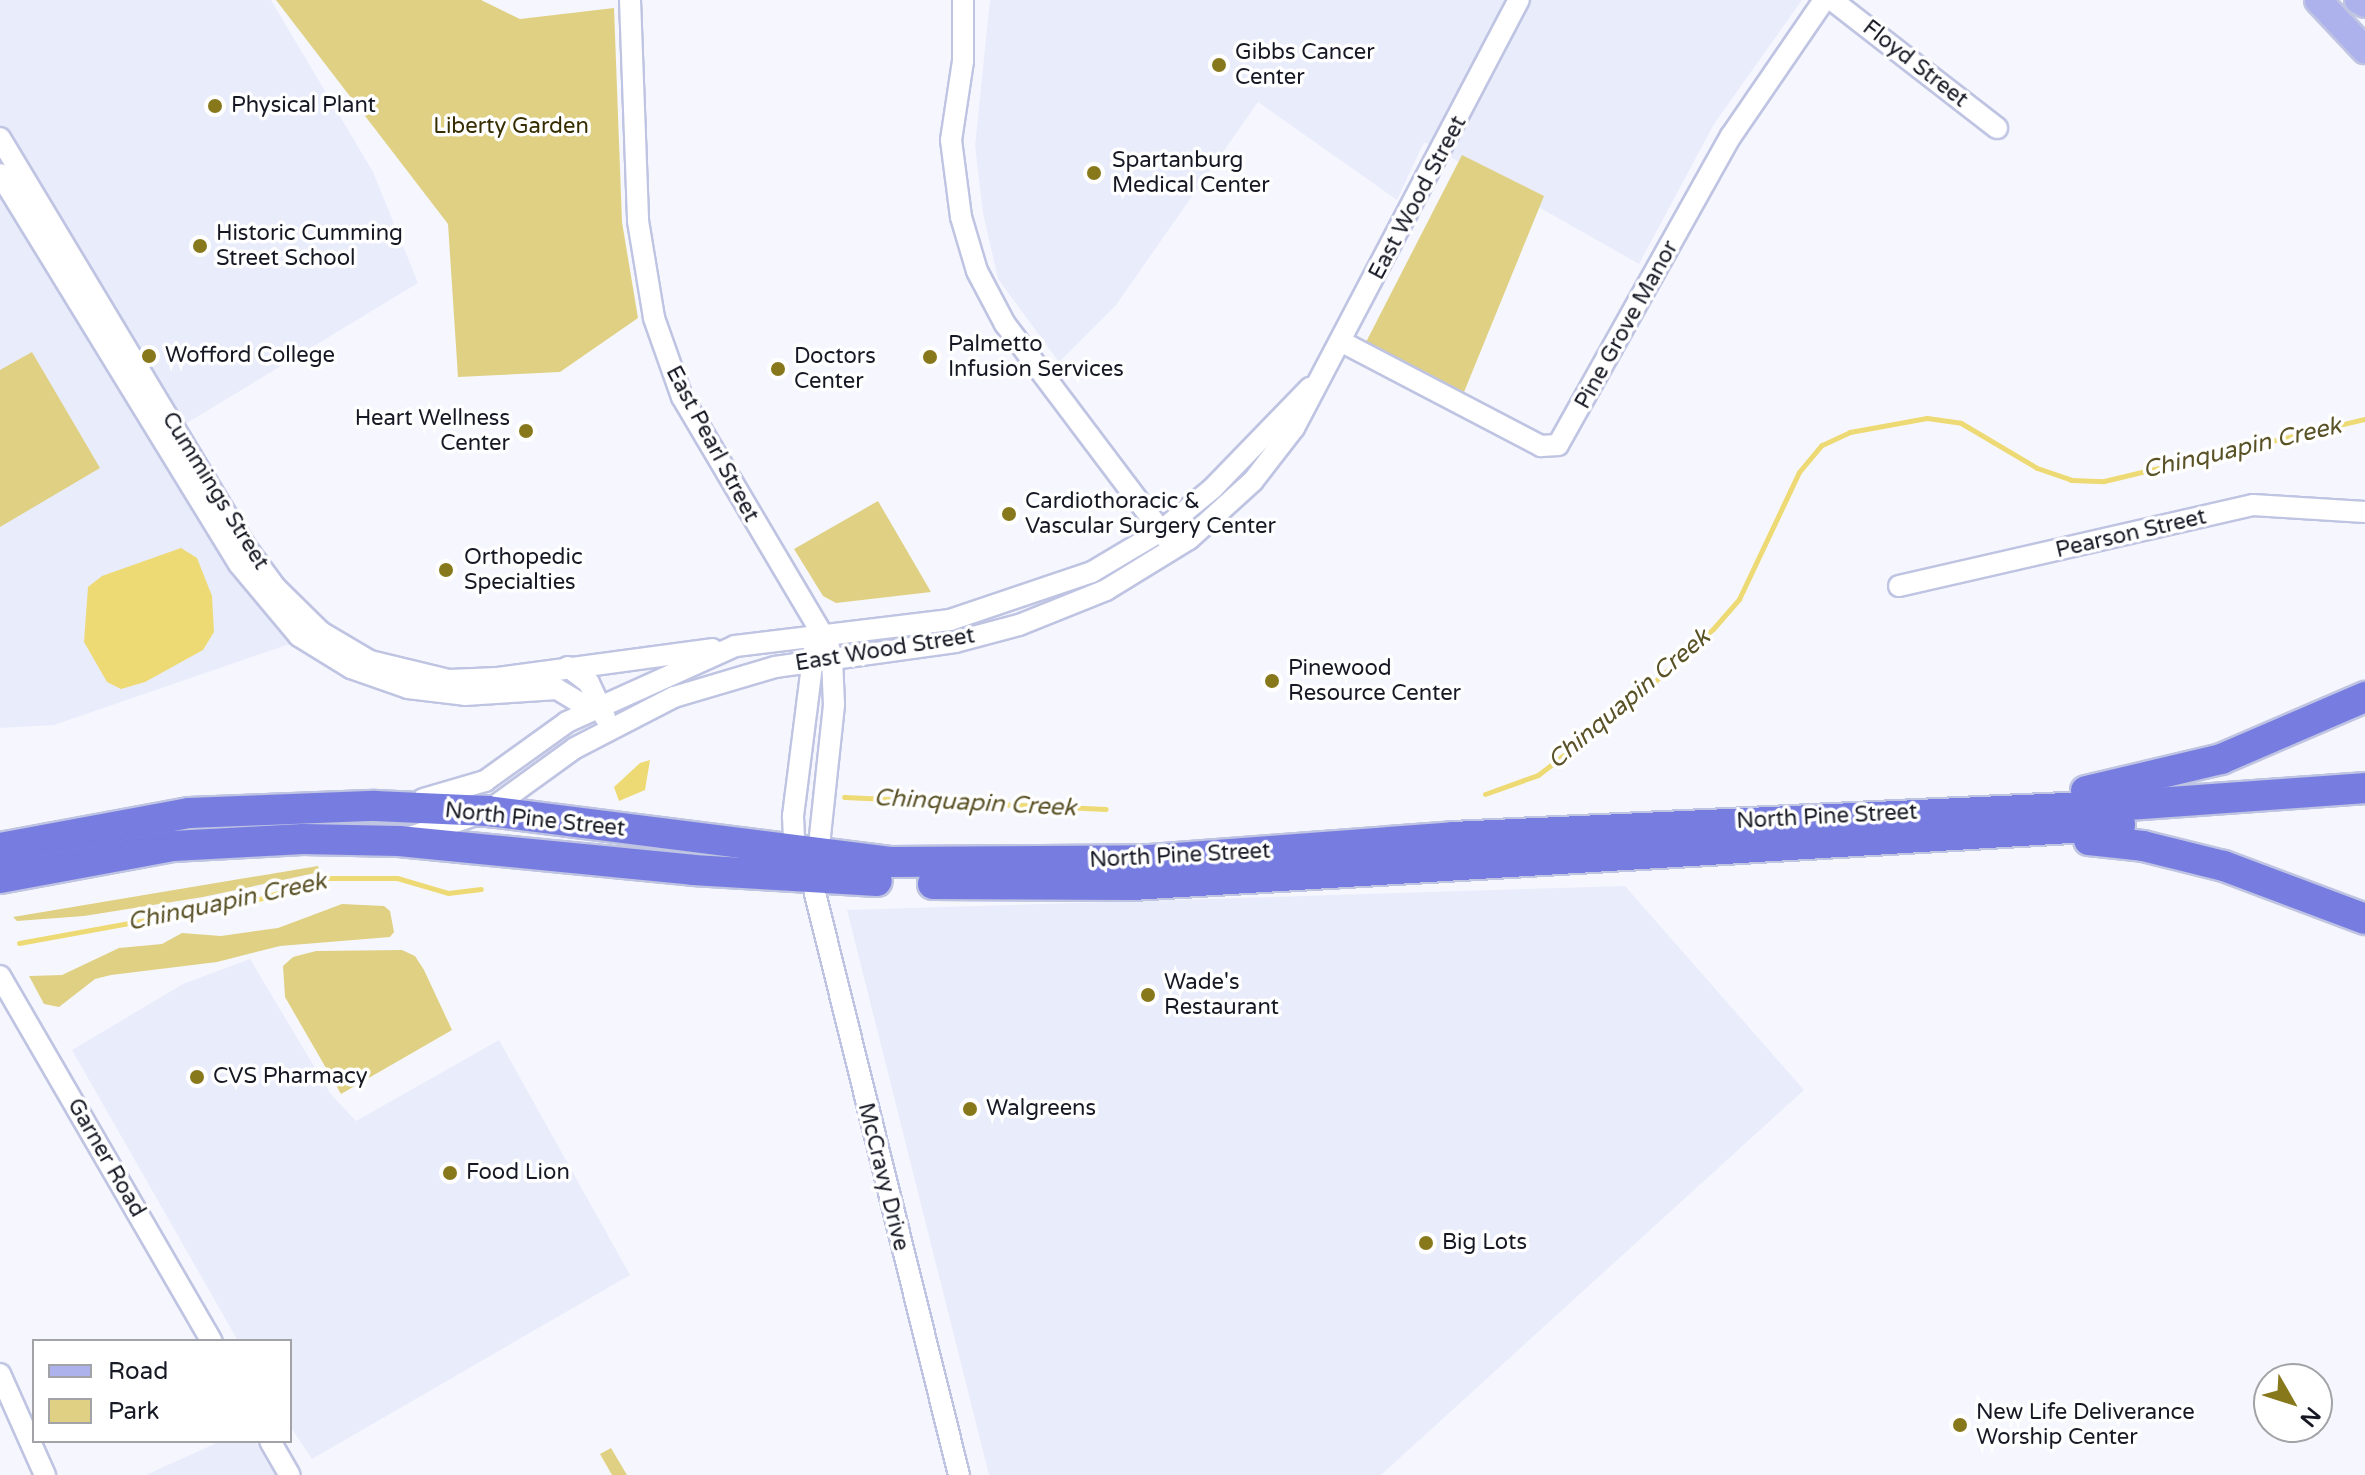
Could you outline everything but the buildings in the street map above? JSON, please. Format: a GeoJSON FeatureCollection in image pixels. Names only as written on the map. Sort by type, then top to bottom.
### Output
{"type":"FeatureCollection","features":[{"type":"Feature","properties":{"kind":"highway"},"geometry":{"type":"LineString","coordinates":[[1974,822],[2175,773],[2265,742],[2365,697]]}},
{"type":"Feature","properties":{"kind":"highway","name":"North Pine Street"},"geometry":{"type":"LineString","coordinates":[[0,878],[173,846],[266,840],[399,841],[808,862],[1132,885],[1974,822],[2129,805],[2365,788]]}},
{"type":"Feature","properties":{"kind":"highway","name":"North Pine Street"},"geometry":{"type":"LineString","coordinates":[[0,848],[189,813],[375,806],[488,811],[808,862]]}},
{"type":"Feature","properties":{"kind":"highway","name":"North Pine Street"},"geometry":{"type":"LineString","coordinates":[[1974,822],[2365,809]]}},
{"type":"Feature","properties":{"kind":"highway"},"geometry":{"type":"LineString","coordinates":[[1974,822],[2184,854],[2365,919]]}},
{"type":"Feature","properties":{"kind":"main road"},"geometry":{"type":"LineString","coordinates":[[2318,0],[2365,50]]}},
{"type":"Feature","properties":{"kind":"main road"},"geometry":{"type":"LineString","coordinates":[[2358,0],[2365,4]]}},
{"type":"Feature","properties":{"kind":"street","name":"East Pearl Street"},"geometry":{"type":"LineString","coordinates":[[630,0],[638,221],[654,318],[682,397],[832,658],[834,705],[808,862]]}},
{"type":"Feature","properties":{"kind":"street"},"geometry":{"type":"LineString","coordinates":[[963,0],[963,61],[951,140],[959,205],[977,271],[1005,324],[1174,548]]}},
{"type":"Feature","properties":{"kind":"street","name":"Pine Grove Manor"},"geometry":{"type":"LineString","coordinates":[[1342,342],[1541,446],[1558,445],[1731,136],[1824,0]]}},
{"type":"Feature","properties":{"kind":"street","name":"Floyd Street"},"geometry":{"type":"LineString","coordinates":[[1832,0],[1997,128]]}},
{"type":"Feature","properties":{"kind":"street","name":"East Wood Street"},"geometry":{"type":"LineString","coordinates":[[399,841],[488,811],[609,729],[707,685],[832,658],[955,642],[1019,625],[1106,590],[1174,548],[1226,507],[1277,455],[1313,386],[1342,342],[1519,2]]}},
{"type":"Feature","properties":{"kind":"street","name":"Cummings Street"},"geometry":{"type":"LineString","coordinates":[[0,138],[245,546],[312,625],[370,661],[421,676],[478,680],[735,646]]}},
{"type":"Feature","properties":{"kind":"street","name":"Cummings Street"},"geometry":{"type":"LineString","coordinates":[[0,174],[232,552],[283,621],[351,668],[408,688],[465,695],[543,689],[570,693],[596,708]]}},
{"type":"Feature","properties":{"kind":"street","name":"East Wood Street"},"geometry":{"type":"LineString","coordinates":[[375,806],[467,789],[503,770],[559,726],[735,646],[819,634],[889,631],[981,613],[1092,572],[1161,531],[1224,478],[1313,386]]}},
{"type":"Feature","properties":{"kind":"street","name":"Pearson Street"},"geometry":{"type":"LineString","coordinates":[[1899,586],[2253,505],[2365,512]]}},
{"type":"Feature","properties":{"kind":"street"},"geometry":{"type":"LineString","coordinates":[[808,862],[793,816],[810,662],[819,634]]}},
{"type":"Feature","properties":{"kind":"street"},"geometry":{"type":"LineString","coordinates":[[648,683],[660,655]]}},
{"type":"Feature","properties":{"kind":"street"},"geometry":{"type":"LineString","coordinates":[[568,667],[589,683],[596,708],[609,729]]}},
{"type":"Feature","properties":{"kind":"street"},"geometry":{"type":"LineString","coordinates":[[543,689],[556,706],[559,726]]}},
{"type":"Feature","properties":{"kind":"street","name":"McCravy Drive"},"geometry":{"type":"LineString","coordinates":[[808,862],[959,1475]]}},
{"type":"Feature","properties":{"kind":"street","name":"Garner Road"},"geometry":{"type":"LineString","coordinates":[[0,976],[211,1339]]}},
{"type":"Feature","properties":{"kind":"street"},"geometry":{"type":"LineString","coordinates":[[0,1374],[45,1475]]}},
{"type":"Feature","properties":{"kind":"street"},"geometry":{"type":"LineString","coordinates":[[271,1443],[290,1475]]}},
{"type":"Feature","properties":{"kind":"shaded area","name":"Wofford College"},"geometry":{"type":"Polygon","coordinates":[[[0,0],[271,0],[373,172],[418,283],[177,429],[304,639],[54,725],[0,728],[0,0]]]}},
{"type":"Feature","properties":{"kind":"shaded area","name":"Spartanburg Medical Center"},"geometry":{"type":"Polygon","coordinates":[[[990,0],[1802,0],[1714,124],[1639,264],[1424,142],[1397,200],[1258,102],[1116,305],[1059,362],[998,279],[983,213],[975,146],[990,0]]]}},
{"type":"Feature","properties":{"kind":"shaded area"},"geometry":{"type":"Polygon","coordinates":[[[181,548],[197,558],[212,596],[214,632],[203,650],[145,682],[121,689],[107,682],[84,642],[88,587],[102,576],[181,548]]]}},
{"type":"Feature","properties":{"kind":"shaded area"},"geometry":{"type":"Polygon","coordinates":[[[650,760],[645,790],[619,801],[614,787],[640,763],[650,760]]]}},
{"type":"Feature","properties":{"kind":"shaded area"},"geometry":{"type":"Polygon","coordinates":[[[1625,886],[1804,1090],[1381,1475],[989,1475],[847,910],[1625,886]]]}},
{"type":"Feature","properties":{"kind":"shaded area"},"geometry":{"type":"Polygon","coordinates":[[[250,959],[330,1093],[356,1121],[499,1040],[630,1275],[312,1459],[292,1429],[292,1339],[237,1339],[72,1050],[183,984],[250,959]]]}},
{"type":"Feature","properties":{"kind":"shaded area"},"geometry":{"type":"Polygon","coordinates":[[[217,1443],[256,1443],[275,1475],[146,1475],[217,1443]]]}},
{"type":"Feature","properties":{"kind":"green space","name":"Liberty Garden"},"geometry":{"type":"Polygon","coordinates":[[[276,0],[481,0],[520,19],[614,8],[622,222],[638,318],[560,372],[458,377],[448,224],[276,0]]]}},
{"type":"Feature","properties":{"kind":"green space"},"geometry":{"type":"Polygon","coordinates":[[[1462,155],[1544,196],[1462,397],[1365,344],[1462,155]]]}},
{"type":"Feature","properties":{"kind":"green space"},"geometry":{"type":"Polygon","coordinates":[[[32,352],[100,468],[0,527],[0,370],[32,352]]]}},
{"type":"Feature","properties":{"kind":"green space"},"geometry":{"type":"Polygon","coordinates":[[[878,501],[931,592],[836,603],[823,596],[794,549],[878,501]]]}},
{"type":"Feature","properties":{"kind":"green space"},"geometry":{"type":"Polygon","coordinates":[[[318,866],[320,872],[203,897],[84,916],[17,921],[13,917],[318,866]]]}},
{"type":"Feature","properties":{"kind":"green space"},"geometry":{"type":"Polygon","coordinates":[[[342,904],[384,906],[390,911],[394,932],[390,937],[280,946],[217,962],[111,975],[95,979],[59,1007],[44,1004],[29,976],[62,975],[119,948],[162,944],[182,933],[221,936],[278,928],[342,904]]]}},
{"type":"Feature","properties":{"kind":"green space"},"geometry":{"type":"Polygon","coordinates":[[[402,950],[415,956],[424,970],[452,1030],[341,1094],[285,997],[283,966],[293,957],[316,951],[402,950]]]}},
{"type":"Feature","properties":{"kind":"green space"},"geometry":{"type":"Polygon","coordinates":[[[611,1448],[627,1475],[612,1475],[600,1454],[611,1448]]]}},
{"type":"Feature","properties":{"kind":"waterway","name":"Chinquapin Creek"},"geometry":{"type":"LineString","coordinates":[[1485,794],[1538,775],[1631,703],[1713,629],[1739,599],[1799,472],[1822,445],[1850,432],[1927,418],[1961,423],[2037,468],[2071,480],[2104,481],[2365,419]]}},
{"type":"Feature","properties":{"kind":"waterway","name":"Chinquapin Creek"},"geometry":{"type":"LineString","coordinates":[[844,797],[1106,809]]}},
{"type":"Feature","properties":{"kind":"waterway","name":"Chinquapin Creek"},"geometry":{"type":"LineString","coordinates":[[19,943],[256,900],[323,878],[397,878],[448,893],[481,889]]}},
{"type":"Feature","properties":{"kind":"place","name":"Gibbs Cancer Center"},"geometry":{"type":"Point","coordinates":[1219,65]}},
{"type":"Feature","properties":{"kind":"place","name":"Physical Plant"},"geometry":{"type":"Point","coordinates":[215,106]}},
{"type":"Feature","properties":{"kind":"place","name":"Spartanburg Medical Center"},"geometry":{"type":"Point","coordinates":[1094,173]}},
{"type":"Feature","properties":{"kind":"place","name":"Historic Cumming Street School"},"geometry":{"type":"Point","coordinates":[200,246]}},
{"type":"Feature","properties":{"kind":"place","name":"Wofford College"},"geometry":{"type":"Point","coordinates":[149,356]}},
{"type":"Feature","properties":{"kind":"place","name":"Palmetto Infusion Services"},"geometry":{"type":"Point","coordinates":[930,357]}},
{"type":"Feature","properties":{"kind":"place","name":"Doctors Center"},"geometry":{"type":"Point","coordinates":[778,369]}},
{"type":"Feature","properties":{"kind":"place","name":"Heart Wellness Center"},"geometry":{"type":"Point","coordinates":[526,431]}},
{"type":"Feature","properties":{"kind":"place","name":"Cardiothoracic & Vascular Surgery Center"},"geometry":{"type":"Point","coordinates":[1009,514]}},
{"type":"Feature","properties":{"kind":"place","name":"Orthopedic Specialties"},"geometry":{"type":"Point","coordinates":[446,570]}},
{"type":"Feature","properties":{"kind":"place","name":"Pinewood Resource Center"},"geometry":{"type":"Point","coordinates":[1272,681]}},
{"type":"Feature","properties":{"kind":"place","name":"Wade's Restaurant"},"geometry":{"type":"Point","coordinates":[1148,995]}},
{"type":"Feature","properties":{"kind":"place","name":"CVS Pharmacy"},"geometry":{"type":"Point","coordinates":[197,1077]}},
{"type":"Feature","properties":{"kind":"place","name":"Walgreens"},"geometry":{"type":"Point","coordinates":[970,1109]}},
{"type":"Feature","properties":{"kind":"place","name":"Food Lion"},"geometry":{"type":"Point","coordinates":[450,1173]}},
{"type":"Feature","properties":{"kind":"place","name":"Big Lots"},"geometry":{"type":"Point","coordinates":[1426,1243]}},
{"type":"Feature","properties":{"kind":"place","name":"New Life Deliverance Worship Center"},"geometry":{"type":"Point","coordinates":[1960,1425]}}]}
